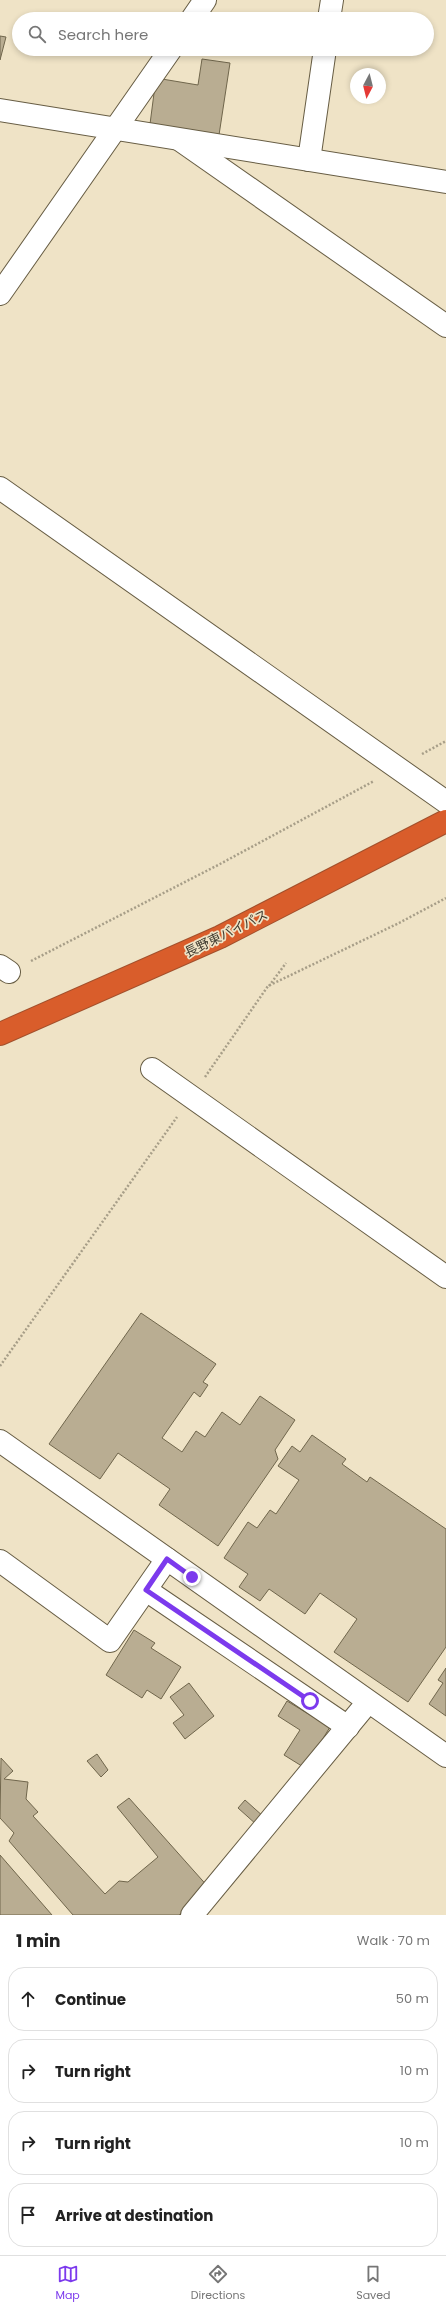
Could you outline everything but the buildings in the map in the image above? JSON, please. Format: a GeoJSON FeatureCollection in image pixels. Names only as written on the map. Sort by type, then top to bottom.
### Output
{"type":"FeatureCollection","features":[{"type":"Feature","properties":{"kind":"highway","name":"長野東バイパス"},"geometry":{"type":"LineString","coordinates":[[0,1034],[220,937],[446,821]]}},
{"type":"Feature","properties":{"kind":"street"},"geometry":{"type":"LineString","coordinates":[[197,12],[205,0]]}},
{"type":"Feature","properties":{"kind":"street"},"geometry":{"type":"LineString","coordinates":[[330,12],[332,0]]}},
{"type":"Feature","properties":{"kind":"street"},"geometry":{"type":"LineString","coordinates":[[0,294],[166,56]]}},
{"type":"Feature","properties":{"kind":"street"},"geometry":{"type":"LineString","coordinates":[[309,160],[324,56]]}},
{"type":"Feature","properties":{"kind":"street"},"geometry":{"type":"LineString","coordinates":[[0,110],[88,125],[116,127],[446,182]]}},
{"type":"Feature","properties":{"kind":"street"},"geometry":{"type":"LineString","coordinates":[[176,137],[446,326]]}},
{"type":"Feature","properties":{"kind":"street"},"geometry":{"type":"LineString","coordinates":[[0,488],[446,802]]}},
{"type":"Feature","properties":{"kind":"street"},"geometry":{"type":"LineString","coordinates":[[152,1069],[446,1277]]}},
{"type":"Feature","properties":{"kind":"street"},"geometry":{"type":"LineString","coordinates":[[0,1441],[446,1756]]}},
{"type":"Feature","properties":{"kind":"street"},"geometry":{"type":"LineString","coordinates":[[0,1561],[110,1641],[167,1559]]}},
{"type":"Feature","properties":{"kind":"street"},"geometry":{"type":"LineString","coordinates":[[146,1590],[348,1726]]}},
{"type":"Feature","properties":{"kind":"street"},"geometry":{"type":"LineString","coordinates":[[192,1915],[368,1702]]}},
{"type":"Feature","properties":{"kind":"path"},"geometry":{"type":"LineString","coordinates":[[4,969],[220,864],[446,741]]}},
{"type":"Feature","properties":{"kind":"path"},"geometry":{"type":"LineString","coordinates":[[268,986],[286,963]]}},
{"type":"Feature","properties":{"kind":"route"},"geometry":{"type":"LineString","coordinates":[[192,1577],[167,1559],[146,1590],[310,1701]]}}]}
